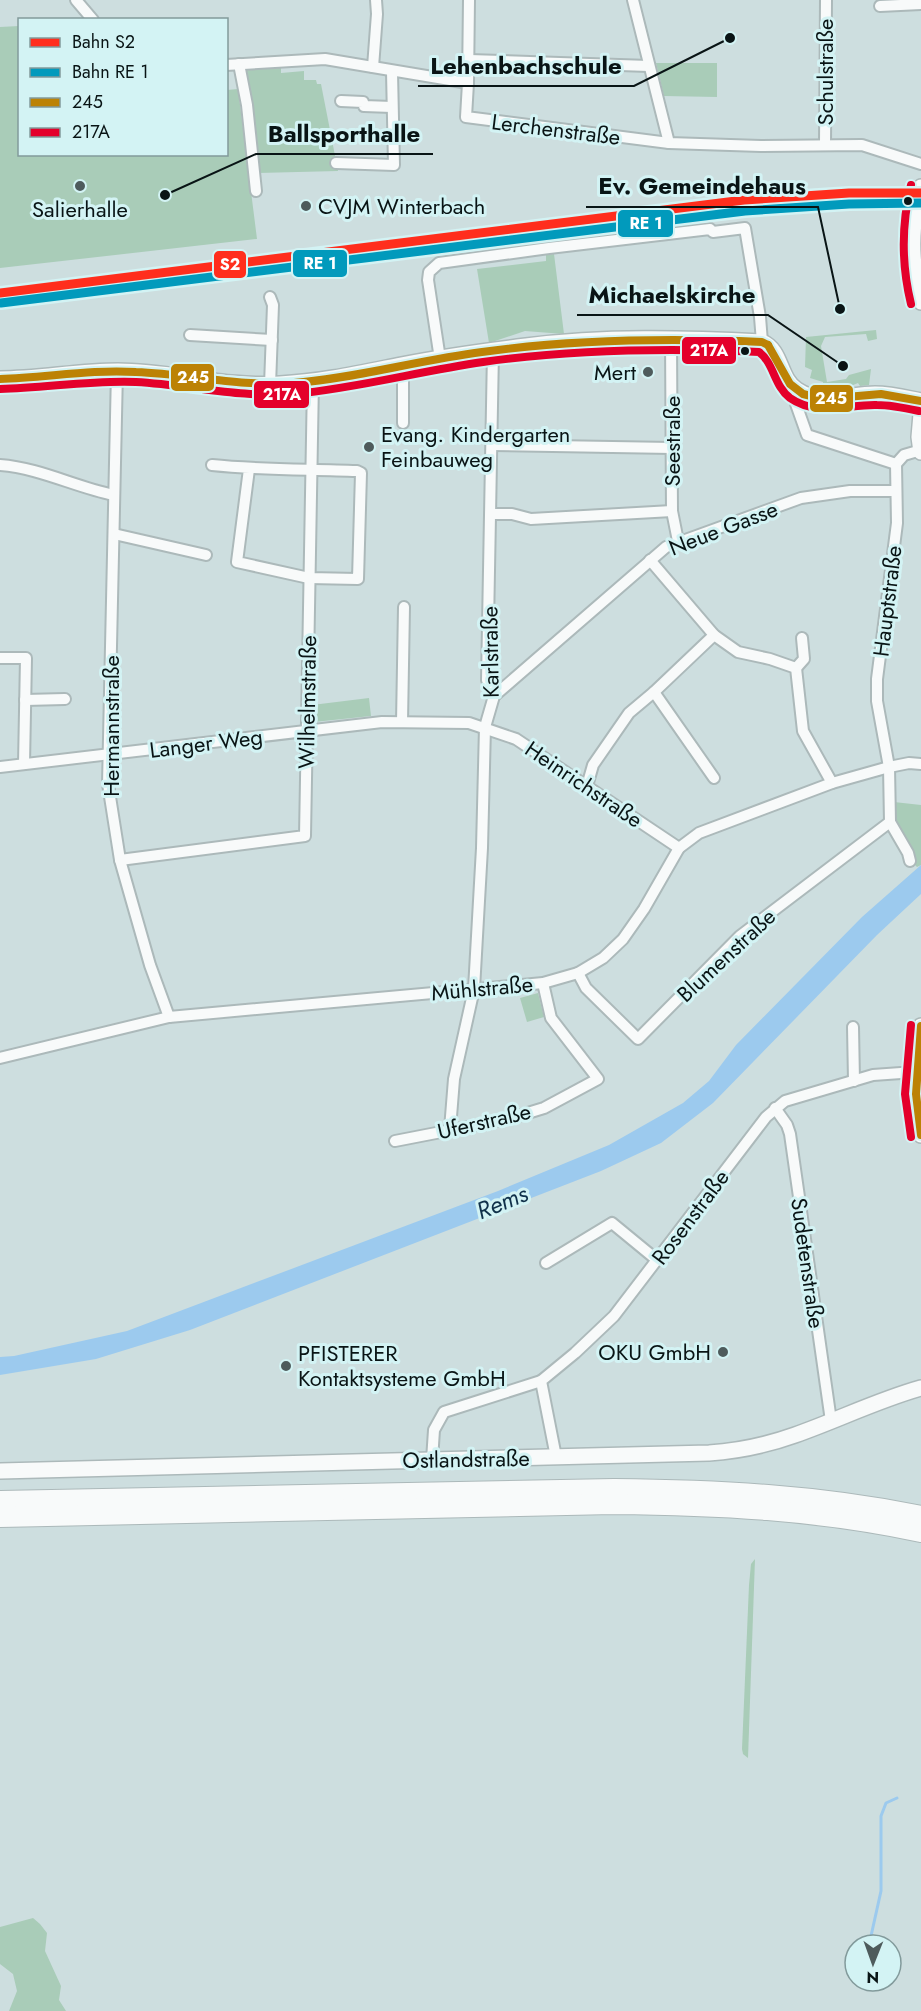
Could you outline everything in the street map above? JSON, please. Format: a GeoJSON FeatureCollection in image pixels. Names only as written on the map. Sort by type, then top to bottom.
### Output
{"type":"FeatureCollection","features":[{"type":"Feature","properties":{"kind":"highway"},"geometry":{"type":"LineString","coordinates":[[0,1501],[524,1490],[689,1490],[806,1498],[921,1516]]}},
{"type":"Feature","properties":{"kind":"highway"},"geometry":{"type":"LineString","coordinates":[[0,1517],[690,1505],[805,1513],[921,1532]]}},
{"type":"Feature","properties":{"kind":"street"},"geometry":{"type":"LineString","coordinates":[[76,0],[91,18]]}},
{"type":"Feature","properties":{"kind":"street"},"geometry":{"type":"LineString","coordinates":[[373,67],[378,14],[376,0]]}},
{"type":"Feature","properties":{"kind":"street"},"geometry":{"type":"LineString","coordinates":[[228,65],[325,59],[468,83],[469,0]]}},
{"type":"Feature","properties":{"kind":"street"},"geometry":{"type":"LineString","coordinates":[[633,0],[669,143]]}},
{"type":"Feature","properties":{"kind":"street","name":"Schulstraße"},"geometry":{"type":"LineString","coordinates":[[825,144],[826,0]]}},
{"type":"Feature","properties":{"kind":"street"},"geometry":{"type":"LineString","coordinates":[[880,6],[921,4]]}},
{"type":"Feature","properties":{"kind":"street"},"geometry":{"type":"LineString","coordinates":[[469,60],[649,66]]}},
{"type":"Feature","properties":{"kind":"street"},"geometry":{"type":"LineString","coordinates":[[239,64],[247,105],[256,191]]}},
{"type":"Feature","properties":{"kind":"street"},"geometry":{"type":"LineString","coordinates":[[336,163],[394,165],[392,72]]}},
{"type":"Feature","properties":{"kind":"street","name":"Lerchenstraße"},"geometry":{"type":"LineString","coordinates":[[468,83],[466,117],[669,143],[761,146],[862,145],[921,164]]}},
{"type":"Feature","properties":{"kind":"street"},"geometry":{"type":"LineString","coordinates":[[341,101],[363,102],[364,106],[392,107]]}},
{"type":"Feature","properties":{"kind":"street"},"geometry":{"type":"LineString","coordinates":[[921,187],[911,242],[914,272],[921,302]]}},
{"type":"Feature","properties":{"kind":"street"},"geometry":{"type":"LineString","coordinates":[[440,359],[428,280],[429,272],[439,263],[605,241],[710,229],[713,232],[745,228],[765,343],[777,357],[786,379],[799,392],[830,399],[873,394],[921,401]]}},
{"type":"Feature","properties":{"kind":"street"},"geometry":{"type":"LineString","coordinates":[[270,297],[273,305],[270,385]]}},
{"type":"Feature","properties":{"kind":"street"},"geometry":{"type":"LineString","coordinates":[[189,335],[272,340]]}},
{"type":"Feature","properties":{"kind":"street"},"geometry":{"type":"LineString","coordinates":[[0,379],[117,371],[270,385],[342,378],[440,359],[559,343],[671,339],[765,343]]}},
{"type":"Feature","properties":{"kind":"street","name":"Seestraße"},"geometry":{"type":"LineString","coordinates":[[671,339],[672,511],[678,542]]}},
{"type":"Feature","properties":{"kind":"street","name":"Karlstraße"},"geometry":{"type":"LineString","coordinates":[[450,1130],[454,1079],[474,989],[482,848],[485,727],[494,696],[487,680],[493,351]]}},
{"type":"Feature","properties":{"kind":"street"},"geometry":{"type":"LineString","coordinates":[[403,365],[403,423]]}},
{"type":"Feature","properties":{"kind":"street","name":"Hermannstraße"},"geometry":{"type":"LineString","coordinates":[[117,371],[108,784],[120,860],[150,965],[170,1017]]}},
{"type":"Feature","properties":{"kind":"street","name":"Wilhelmstraße"},"geometry":{"type":"LineString","coordinates":[[120,860],[305,836],[313,381]]}},
{"type":"Feature","properties":{"kind":"street"},"geometry":{"type":"LineString","coordinates":[[799,392],[796,404],[807,435],[897,464],[904,455],[921,450],[919,437],[921,414]]}},
{"type":"Feature","properties":{"kind":"street"},"geometry":{"type":"LineString","coordinates":[[492,445],[672,448]]}},
{"type":"Feature","properties":{"kind":"street","name":"Hauptstraße"},"geometry":{"type":"LineString","coordinates":[[890,822],[889,767],[877,701],[877,679],[897,523],[895,491],[897,464]]}},
{"type":"Feature","properties":{"kind":"street"},"geometry":{"type":"LineString","coordinates":[[0,465],[27,468],[89,490],[114,495]]}},
{"type":"Feature","properties":{"kind":"street"},"geometry":{"type":"LineString","coordinates":[[212,465],[249,469],[312,469],[361,473],[358,579],[309,578],[237,562],[249,469]]}},
{"type":"Feature","properties":{"kind":"street","name":"Neue Gasse"},"geometry":{"type":"LineString","coordinates":[[494,696],[666,547],[801,498],[850,491],[895,491]]}},
{"type":"Feature","properties":{"kind":"street"},"geometry":{"type":"LineString","coordinates":[[491,514],[512,514],[531,519],[672,511]]}},
{"type":"Feature","properties":{"kind":"street"},"geometry":{"type":"LineString","coordinates":[[114,534],[206,555]]}},
{"type":"Feature","properties":{"kind":"street"},"geometry":{"type":"LineString","coordinates":[[650,560],[714,635],[738,652],[796,668]]}},
{"type":"Feature","properties":{"kind":"street"},"geometry":{"type":"LineString","coordinates":[[402,722],[404,607]]}},
{"type":"Feature","properties":{"kind":"street"},"geometry":{"type":"LineString","coordinates":[[586,786],[593,765],[628,713],[654,692],[714,635]]}},
{"type":"Feature","properties":{"kind":"street"},"geometry":{"type":"LineString","coordinates":[[802,638],[804,659],[796,668],[803,731],[832,783]]}},
{"type":"Feature","properties":{"kind":"street"},"geometry":{"type":"LineString","coordinates":[[0,658],[26,658],[24,764]]}},
{"type":"Feature","properties":{"kind":"street"},"geometry":{"type":"LineString","coordinates":[[654,692],[714,778]]}},
{"type":"Feature","properties":{"kind":"street"},"geometry":{"type":"LineString","coordinates":[[26,700],[65,699]]}},
{"type":"Feature","properties":{"kind":"street","name":"Langer Weg"},"geometry":{"type":"LineString","coordinates":[[0,767],[382,722],[442,721],[470,723],[485,727]]}},
{"type":"Feature","properties":{"kind":"street","name":"Heinrichstraße"},"geometry":{"type":"LineString","coordinates":[[485,727],[516,739],[679,848]]}},
{"type":"Feature","properties":{"kind":"street","name":"Mühlstraße"},"geometry":{"type":"LineString","coordinates":[[0,1058],[170,1017],[543,983],[578,973],[603,958],[623,939],[644,909],[679,848],[699,833],[832,783],[889,767],[909,763],[921,764]]}},
{"type":"Feature","properties":{"kind":"street"},"geometry":{"type":"LineString","coordinates":[[890,822],[910,861]]}},
{"type":"Feature","properties":{"kind":"street","name":"Blumenstraße"},"geometry":{"type":"LineString","coordinates":[[578,973],[586,988],[638,1039],[740,936],[890,822]]}},
{"type":"Feature","properties":{"kind":"street","name":"Uferstraße"},"geometry":{"type":"LineString","coordinates":[[395,1141],[508,1119],[544,1108],[598,1079],[551,1018],[543,983]]}},
{"type":"Feature","properties":{"kind":"street"},"geometry":{"type":"LineString","coordinates":[[920,1131],[915,1072],[921,1026]]}},
{"type":"Feature","properties":{"kind":"street"},"geometry":{"type":"LineString","coordinates":[[854,1027],[854,1081]]}},
{"type":"Feature","properties":{"kind":"street","name":"Rosenstraße"},"geometry":{"type":"LineString","coordinates":[[432,1460],[434,1430],[444,1412],[541,1381],[614,1317],[775,1108],[785,1101],[873,1075],[915,1072]]}},
{"type":"Feature","properties":{"kind":"street","name":"Sudetenstraße"},"geometry":{"type":"LineString","coordinates":[[775,1108],[787,1125],[790,1134],[831,1421]]}},
{"type":"Feature","properties":{"kind":"street"},"geometry":{"type":"LineString","coordinates":[[546,1263],[612,1223],[657,1260]]}},
{"type":"Feature","properties":{"kind":"street"},"geometry":{"type":"LineString","coordinates":[[541,1381],[556,1457]]}},
{"type":"Feature","properties":{"kind":"street","name":"Ostlandstraße"},"geometry":{"type":"LineString","coordinates":[[0,1471],[300,1465],[727,1452],[783,1439],[895,1395],[921,1388]]}},
{"type":"Feature","properties":{"kind":"green space"},"geometry":{"type":"Polygon","coordinates":[[[18,26],[18,156],[228,156],[228,90],[238,89],[257,239],[0,268],[0,27],[18,26]]]}},
{"type":"Feature","properties":{"kind":"green space"},"geometry":{"type":"Polygon","coordinates":[[[656,63],[717,63],[717,97],[664,96],[656,63]]]}},
{"type":"Feature","properties":{"kind":"green space"},"geometry":{"type":"Polygon","coordinates":[[[281,67],[281,73],[304,71],[304,80],[316,80],[317,84],[321,84],[338,171],[258,173],[254,121],[244,70],[281,67]]]}},
{"type":"Feature","properties":{"kind":"green space"},"geometry":{"type":"Polygon","coordinates":[[[554,254],[564,334],[525,331],[489,343],[477,269],[546,261],[546,255],[554,254]]]}},
{"type":"Feature","properties":{"kind":"green space"},"geometry":{"type":"Polygon","coordinates":[[[876,330],[877,339],[868,341],[866,334],[825,337],[821,346],[827,382],[846,379],[849,375],[871,369],[869,385],[860,386],[858,383],[841,390],[823,386],[823,382],[810,378],[812,370],[805,367],[806,337],[876,330]]]}},
{"type":"Feature","properties":{"kind":"green space"},"geometry":{"type":"Polygon","coordinates":[[[369,698],[371,716],[314,722],[312,705],[369,698]]]}},
{"type":"Feature","properties":{"kind":"green space"},"geometry":{"type":"Polygon","coordinates":[[[894,802],[921,805],[921,865],[917,867],[912,849],[893,818],[894,802]]]}},
{"type":"Feature","properties":{"kind":"green space"},"geometry":{"type":"Polygon","coordinates":[[[538,993],[544,1017],[527,1022],[520,998],[538,993]]]}},
{"type":"Feature","properties":{"kind":"green space"},"geometry":{"type":"Polygon","coordinates":[[[755,1559],[748,1758],[743,1754],[742,1749],[749,1585],[751,1564],[755,1559]]]}},
{"type":"Feature","properties":{"kind":"green space"},"geometry":{"type":"Polygon","coordinates":[[[33,1918],[47,1933],[45,1951],[61,1986],[59,2000],[66,2011],[9,2011],[17,1991],[13,1974],[0,1964],[0,1927],[33,1918]]]}},
{"type":"Feature","properties":{"kind":"water","name":"Rems"},"geometry":{"type":"Polygon","coordinates":[[[921,865],[921,894],[877,935],[713,1103],[661,1143],[601,1171],[190,1330],[96,1359],[0,1375],[0,1357],[14,1356],[127,1331],[498,1191],[609,1145],[683,1103],[709,1081],[736,1045],[862,917],[921,865]]]}},
{"type":"Feature","properties":{"kind":"waterway"},"geometry":{"type":"LineString","coordinates":[[872,1933],[881,1891],[881,1816],[886,1803],[897,1798]]}},
{"type":"Feature","properties":{"kind":"rail line","name":"S2"},"geometry":{"type":"LineString","coordinates":[[0,293],[744,200],[849,193],[921,193]]}},
{"type":"Feature","properties":{"kind":"transit line","name":"217A"},"geometry":{"type":"LineString","coordinates":[[911,185],[905,215],[904,259],[911,304]]}},
{"type":"Feature","properties":{"kind":"transit line"},"geometry":{"type":"LineString","coordinates":[[1,303],[745,211],[849,204],[921,203]]}},
{"type":"Feature","properties":{"kind":"transit line","name":"245"},"geometry":{"type":"LineString","coordinates":[[0,379],[119,371],[274,384],[318,381],[458,355],[552,344],[692,340],[762,342],[768,345]]}},
{"type":"Feature","properties":{"kind":"transit line","name":"245"},"geometry":{"type":"LineString","coordinates":[[768,345],[790,384],[803,394],[823,399],[881,394],[921,401]]}},
{"type":"Feature","properties":{"kind":"transit line","name":"217A"},"geometry":{"type":"LineString","coordinates":[[0,389],[136,382],[215,391],[294,394],[342,388],[459,366],[552,354],[655,350],[724,351],[759,352],[768,362],[785,393],[800,404],[822,408],[882,405],[919,411]]}},
{"type":"Feature","properties":{"kind":"transit line","name":"217A"},"geometry":{"type":"LineString","coordinates":[[911,1025],[905,1094],[911,1137]]}},
{"type":"Feature","properties":{"kind":"transit line","name":"245"},"geometry":{"type":"LineString","coordinates":[[921,1026],[916,1094],[921,1135]]}},
{"type":"Feature","properties":{"kind":"place","name":"Lehenbachschule"},"geometry":{"type":"Point","coordinates":[730,38]}},
{"type":"Feature","properties":{"kind":"place","name":"Salierhalle"},"geometry":{"type":"Point","coordinates":[80,186]}},
{"type":"Feature","properties":{"kind":"place","name":"Ballsporthalle"},"geometry":{"type":"Point","coordinates":[165,195]}},
{"type":"Feature","properties":{"kind":"place","name":"CVJM Winterbach"},"geometry":{"type":"Point","coordinates":[306,206]}},
{"type":"Feature","properties":{"kind":"place","name":"Ev. Gemeindehaus"},"geometry":{"type":"Point","coordinates":[840,309]}},
{"type":"Feature","properties":{"kind":"place","name":"Michaelskirche"},"geometry":{"type":"Point","coordinates":[843,366]}},
{"type":"Feature","properties":{"kind":"place","name":"Mert"},"geometry":{"type":"Point","coordinates":[648,372]}},
{"type":"Feature","properties":{"kind":"place","name":"Evang. Kindergarten Feinbauweg"},"geometry":{"type":"Point","coordinates":[369,447]}},
{"type":"Feature","properties":{"kind":"place","name":"OKU GmbH"},"geometry":{"type":"Point","coordinates":[723,1352]}},
{"type":"Feature","properties":{"kind":"place","name":"PFISTERER Kontaktsysteme GmbH"},"geometry":{"type":"Point","coordinates":[286,1366]}}]}
